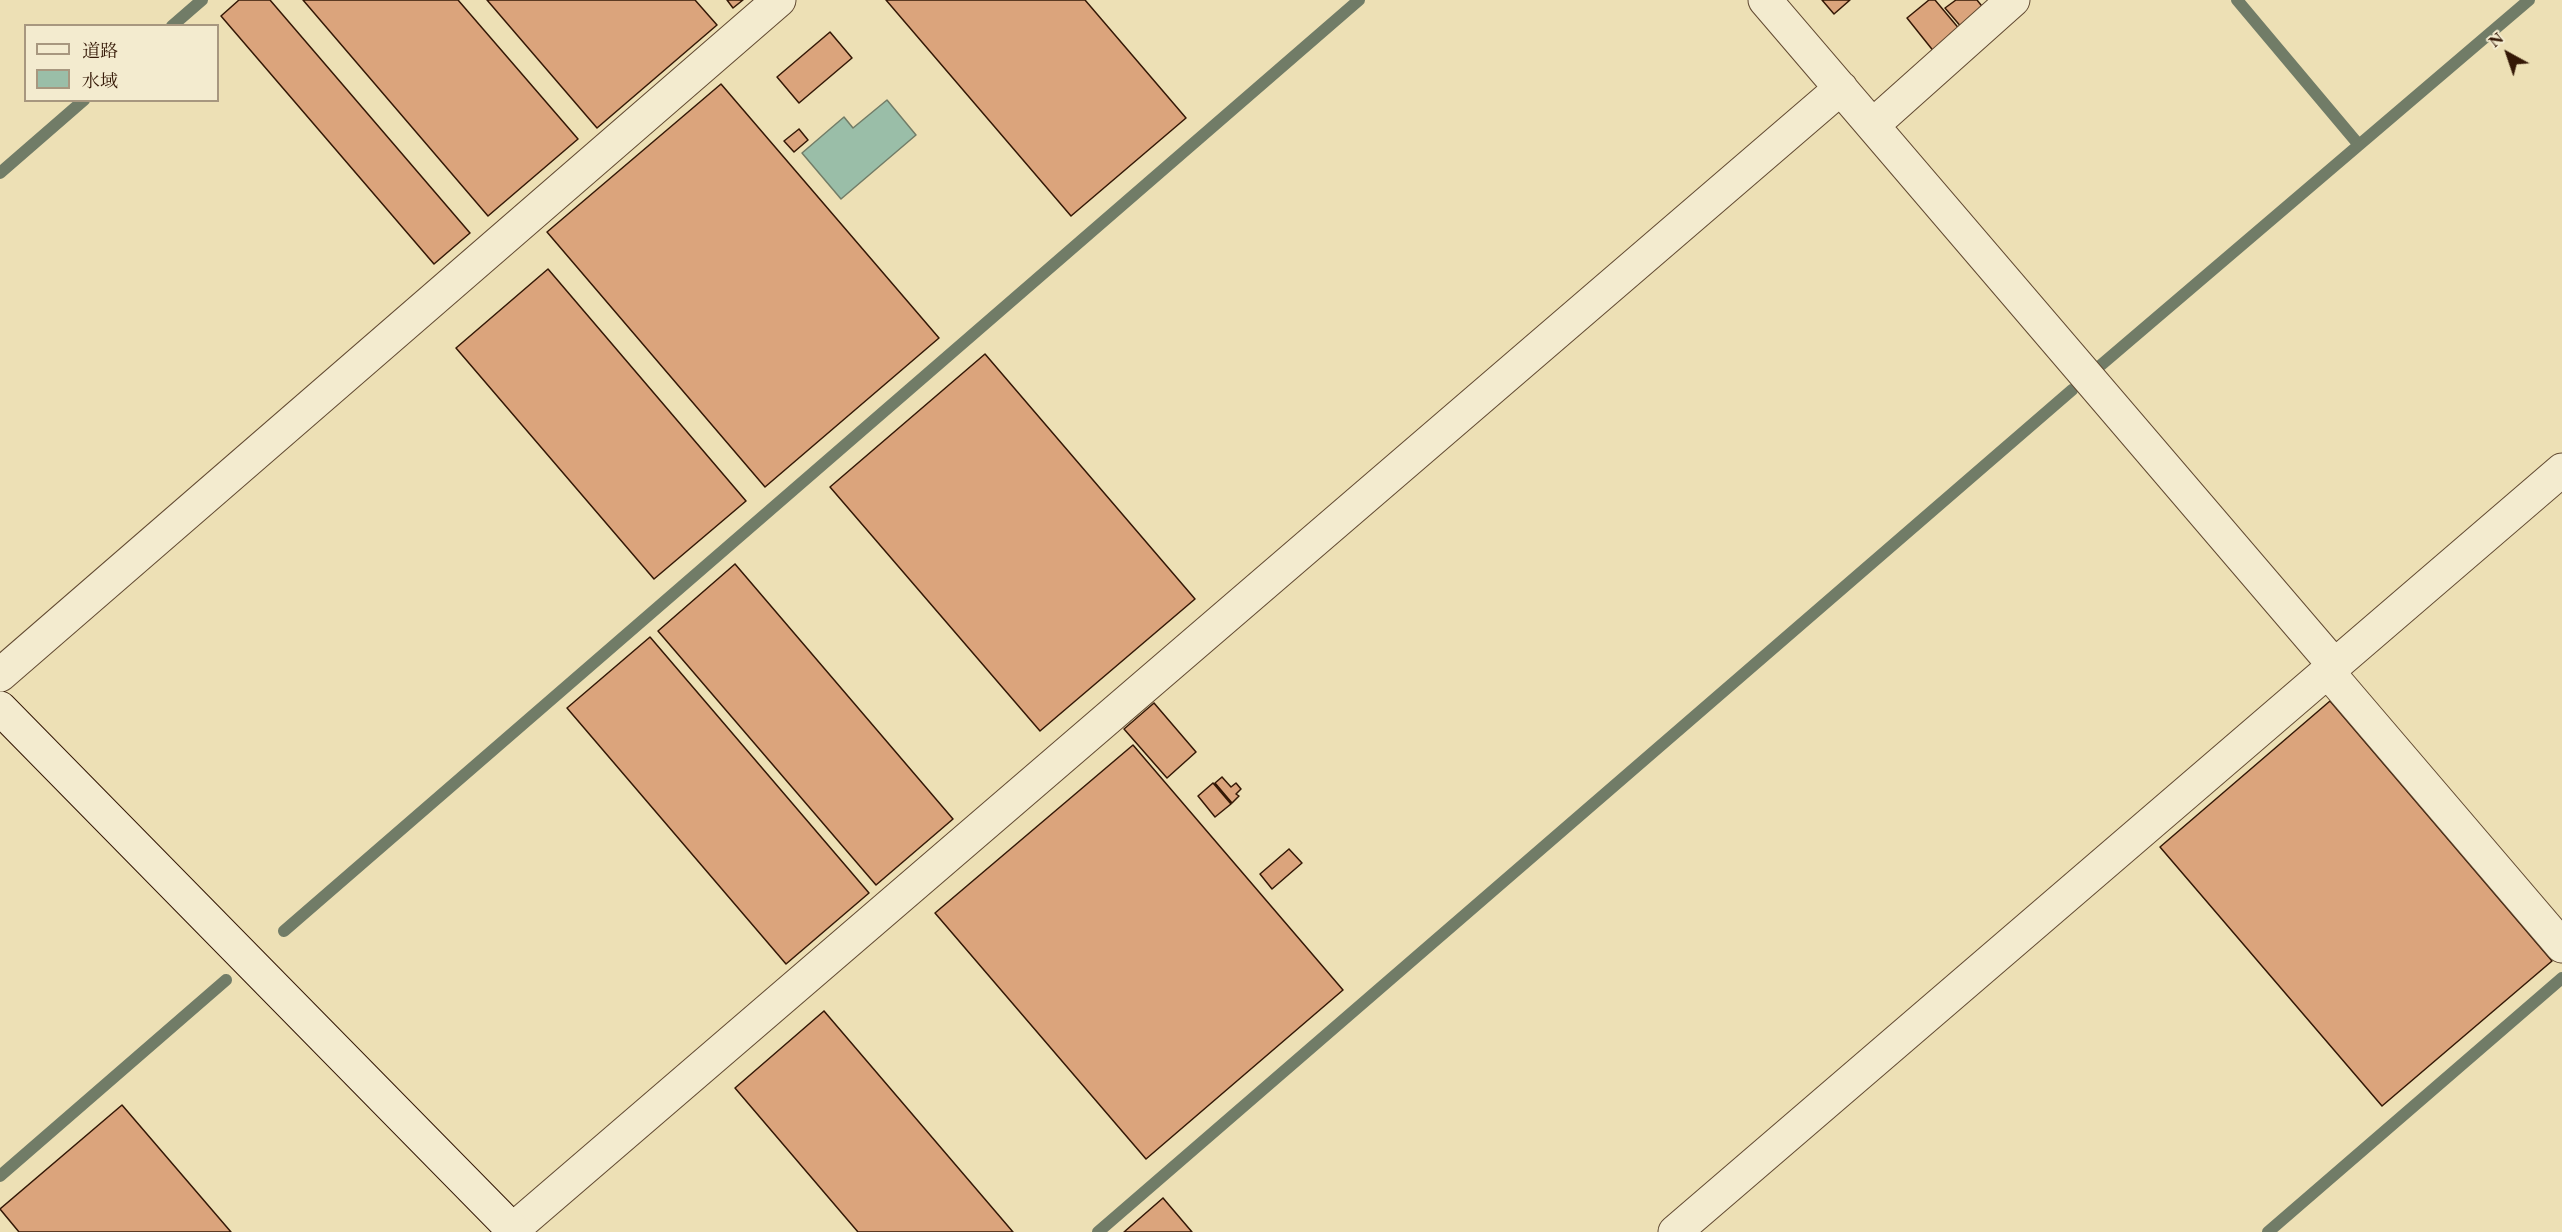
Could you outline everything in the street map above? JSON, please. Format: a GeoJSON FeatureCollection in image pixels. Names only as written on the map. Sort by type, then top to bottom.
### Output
{"type":"FeatureCollection","features":[{"type":"Feature","properties":{"kind":"street"},"geometry":{"type":"LineString","coordinates":[[0,675],[779,0]]}},
{"type":"Feature","properties":{"kind":"street"},"geometry":{"type":"LineString","coordinates":[[1765,0],[2332,669],[2562,946]]}},
{"type":"Feature","properties":{"kind":"street"},"geometry":{"type":"LineString","coordinates":[[1873,125],[2013,0]]}},
{"type":"Feature","properties":{"kind":"street"},"geometry":{"type":"LineString","coordinates":[[0,708],[512,1231],[1841,88]]}},
{"type":"Feature","properties":{"kind":"street"},"geometry":{"type":"LineString","coordinates":[[1675,1232],[2562,470]]}},
{"type":"Feature","properties":{"kind":"water"},"geometry":{"type":"Polygon","coordinates":[[[887,100],[916,135],[841,199],[802,153],[844,117],[853,128],[887,100]]]}},
{"type":"Feature","properties":{"kind":"building"},"geometry":{"type":"Polygon","coordinates":[[[239,0],[270,0],[470,233],[434,264],[221,16],[239,0]]]}},
{"type":"Feature","properties":{"kind":"building"},"geometry":{"type":"Polygon","coordinates":[[[303,0],[458,0],[578,139],[488,216],[303,0]]]}},
{"type":"Feature","properties":{"kind":"building"},"geometry":{"type":"Polygon","coordinates":[[[487,0],[695,0],[717,25],[597,128],[487,0]]]}},
{"type":"Feature","properties":{"kind":"building"},"geometry":{"type":"Polygon","coordinates":[[[727,0],[743,0],[733,8],[727,0]]]}},
{"type":"Feature","properties":{"kind":"building"},"geometry":{"type":"Polygon","coordinates":[[[886,0],[1085,0],[1186,118],[1071,216],[886,0]]]}},
{"type":"Feature","properties":{"kind":"building"},"geometry":{"type":"Polygon","coordinates":[[[1822,0],[1850,0],[1834,14],[1822,0]]]}},
{"type":"Feature","properties":{"kind":"building"},"geometry":{"type":"Polygon","coordinates":[[[1929,0],[1935,0],[1961,31],[1935,53],[1907,18],[1929,0]]]}},
{"type":"Feature","properties":{"kind":"building"},"geometry":{"type":"Polygon","coordinates":[[[1956,0],[1977,0],[1985,10],[1963,29],[1945,8],[1956,0]]]}},
{"type":"Feature","properties":{"kind":"building"},"geometry":{"type":"Polygon","coordinates":[[[830,32],[852,58],[799,103],[777,77],[830,32]]]}},
{"type":"Feature","properties":{"kind":"building"},"geometry":{"type":"Polygon","coordinates":[[[721,84],[939,338],[765,487],[547,232],[721,84]]]}},
{"type":"Feature","properties":{"kind":"building"},"geometry":{"type":"Polygon","coordinates":[[[799,129],[808,140],[794,152],[784,141],[799,129]]]}},
{"type":"Feature","properties":{"kind":"building"},"geometry":{"type":"Polygon","coordinates":[[[548,269],[746,501],[654,579],[456,348],[548,269]]]}},
{"type":"Feature","properties":{"kind":"building"},"geometry":{"type":"Polygon","coordinates":[[[985,354],[1195,599],[1040,731],[830,487],[985,354]]]}},
{"type":"Feature","properties":{"kind":"building"},"geometry":{"type":"Polygon","coordinates":[[[735,564],[953,819],[876,885],[658,631],[735,564]]]}},
{"type":"Feature","properties":{"kind":"building"},"geometry":{"type":"Polygon","coordinates":[[[650,637],[869,893],[786,964],[567,708],[650,637]]]}},
{"type":"Feature","properties":{"kind":"building"},"geometry":{"type":"Polygon","coordinates":[[[2330,701],[2552,961],[2382,1106],[2160,847],[2330,701]]]}},
{"type":"Feature","properties":{"kind":"building"},"geometry":{"type":"Polygon","coordinates":[[[1154,703],[1196,752],[1167,778],[1124,729],[1154,703]]]}},
{"type":"Feature","properties":{"kind":"building"},"geometry":{"type":"Polygon","coordinates":[[[1133,745],[1343,990],[1146,1159],[935,913],[1133,745]]]}},
{"type":"Feature","properties":{"kind":"building"},"geometry":{"type":"Polygon","coordinates":[[[1222,777],[1231,787],[1236,783],[1241,789],[1236,794],[1239,796],[1232,803],[1215,783],[1222,777]]]}},
{"type":"Feature","properties":{"kind":"building"},"geometry":{"type":"Polygon","coordinates":[[[1213,783],[1231,804],[1215,817],[1198,796],[1213,783]]]}},
{"type":"Feature","properties":{"kind":"building"},"geometry":{"type":"Polygon","coordinates":[[[1289,849],[1302,863],[1272,889],[1260,874],[1289,849]]]}},
{"type":"Feature","properties":{"kind":"building"},"geometry":{"type":"Polygon","coordinates":[[[824,1011],[1013,1232],[858,1232],[735,1088],[824,1011]]]}},
{"type":"Feature","properties":{"kind":"building"},"geometry":{"type":"Polygon","coordinates":[[[122,1105],[231,1232],[19,1232],[0,1209],[122,1105]]]}},
{"type":"Feature","properties":{"kind":"building"},"geometry":{"type":"Polygon","coordinates":[[[1163,1198],[1192,1232],[1124,1232],[1163,1198]]]}},
{"type":"Feature","properties":{"kind":"waterway"},"geometry":{"type":"LineString","coordinates":[[174,24],[202,0]]}},
{"type":"Feature","properties":{"kind":"waterway"},"geometry":{"type":"LineString","coordinates":[[284,931],[1359,0]]}},
{"type":"Feature","properties":{"kind":"waterway"},"geometry":{"type":"LineString","coordinates":[[2237,0],[2359,145]]}},
{"type":"Feature","properties":{"kind":"waterway"},"geometry":{"type":"LineString","coordinates":[[2101,365],[2529,0]]}},
{"type":"Feature","properties":{"kind":"waterway"},"geometry":{"type":"LineString","coordinates":[[0,173],[82,102]]}},
{"type":"Feature","properties":{"kind":"waterway"},"geometry":{"type":"LineString","coordinates":[[1098,1232],[2072,390]]}},
{"type":"Feature","properties":{"kind":"waterway"},"geometry":{"type":"LineString","coordinates":[[2268,1232],[2562,978]]}},
{"type":"Feature","properties":{"kind":"waterway"},"geometry":{"type":"LineString","coordinates":[[0,1176],[226,980]]}}]}
